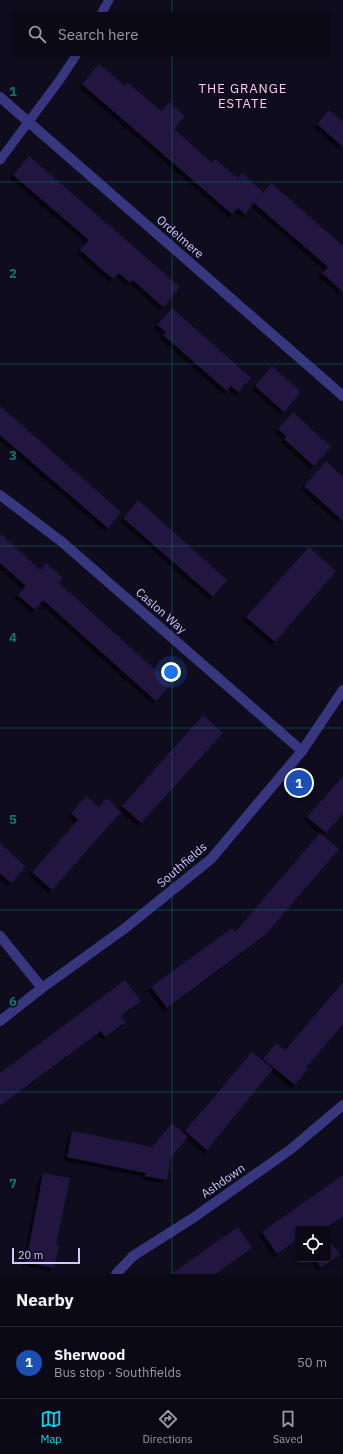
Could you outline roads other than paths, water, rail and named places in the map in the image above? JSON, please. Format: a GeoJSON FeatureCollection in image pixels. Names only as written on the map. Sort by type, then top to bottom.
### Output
{"type":"FeatureCollection","features":[{"type":"Feature","properties":{"kind":"street","name":"Ordelmere"},"geometry":{"type":"LineString","coordinates":[[0,98],[343,396]]}},
{"type":"Feature","properties":{"kind":"street","name":"Caslon Way"},"geometry":{"type":"LineString","coordinates":[[0,495],[62,542],[302,751]]}},
{"type":"Feature","properties":{"kind":"street","name":"Southfields"},"geometry":{"type":"LineString","coordinates":[[0,1021],[42,988],[124,929],[211,859],[302,751],[343,690]]}},
{"type":"Feature","properties":{"kind":"street"},"geometry":{"type":"LineString","coordinates":[[0,936],[42,988]]}},
{"type":"Feature","properties":{"kind":"street","name":"Ashdown"},"geometry":{"type":"LineString","coordinates":[[116,1274],[133,1256],[193,1218],[291,1149],[343,1105]]}},
{"type":"Feature","properties":{"kind":"lane"},"geometry":{"type":"LineString","coordinates":[[102,12],[110,0]]}},
{"type":"Feature","properties":{"kind":"lane"},"geometry":{"type":"LineString","coordinates":[[0,160],[59,81],[76,56]]}},
{"type":"Feature","properties":{"kind":"place","name":"Sherwood"},"geometry":{"type":"Point","coordinates":[299,783]}},
{"type":"Feature","properties":{"kind":"district","name":"THE GRANGE ESTATE"},"geometry":{"type":"Point","coordinates":[243,96]}}]}
